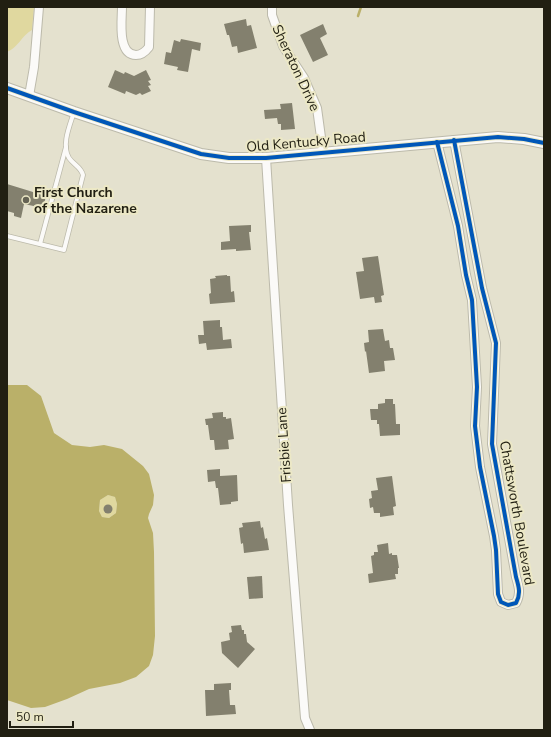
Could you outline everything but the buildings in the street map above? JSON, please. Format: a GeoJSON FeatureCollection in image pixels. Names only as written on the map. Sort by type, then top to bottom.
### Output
{"type":"FeatureCollection","features":[{"type":"Feature","properties":{"kind":"street"},"geometry":{"type":"LineString","coordinates":[[29,96],[34,68],[39,7]]}},
{"type":"Feature","properties":{"kind":"street"},"geometry":{"type":"LineString","coordinates":[[122,7],[122,39],[124,48],[129,54],[135,55],[145,51],[149,47],[150,7]]}},
{"type":"Feature","properties":{"kind":"street","name":"Sheraton Drive"},"geometry":{"type":"LineString","coordinates":[[272,7],[272,15],[283,46],[304,78],[317,108],[324,152]]}},
{"type":"Feature","properties":{"kind":"street","name":"Old Kentucky Road"},"geometry":{"type":"LineString","coordinates":[[7,88],[74,112],[202,154],[229,158],[266,158],[498,136],[544,143]]}},
{"type":"Feature","properties":{"kind":"street","name":"Chattsworth Boulevard"},"geometry":{"type":"LineString","coordinates":[[437,142],[458,226],[466,275],[472,300],[477,387],[475,426],[480,467],[496,550],[498,594],[501,602],[508,605],[516,603],[520,588],[516,577],[492,444],[496,343],[482,288],[454,140]]}},
{"type":"Feature","properties":{"kind":"street","name":"Frisbie Lane"},"geometry":{"type":"LineString","coordinates":[[266,158],[297,632],[305,718],[310,730]]}},
{"type":"Feature","properties":{"kind":"lane"},"geometry":{"type":"LineString","coordinates":[[40,244],[74,112]]}},
{"type":"Feature","properties":{"kind":"lane"},"geometry":{"type":"LineString","coordinates":[[7,236],[64,250],[83,175],[82,170],[69,158],[66,146]]}},
{"type":"Feature","properties":{"kind":"shaded area"},"geometry":{"type":"Polygon","coordinates":[[[7,7],[34,7],[32,30],[25,35],[14,48],[7,52],[7,7]]]}},
{"type":"Feature","properties":{"kind":"shaded area"},"geometry":{"type":"Polygon","coordinates":[[[7,385],[27,385],[41,396],[54,433],[72,445],[90,447],[104,445],[122,449],[143,466],[149,474],[154,495],[153,505],[148,518],[153,533],[155,636],[153,655],[149,666],[136,677],[120,683],[89,689],[45,707],[31,708],[7,700],[7,385]],[[108,495],[100,500],[99,511],[102,517],[109,518],[116,513],[117,504],[115,497],[108,495]]]}},
{"type":"Feature","properties":{"kind":"shaded area"},"geometry":{"type":"Polygon","coordinates":[[[108,495],[115,497],[117,504],[116,513],[109,518],[102,517],[99,511],[100,500],[108,495]]]}},
{"type":"Feature","properties":{"kind":"waterway"},"geometry":{"type":"LineString","coordinates":[[358,16],[361,7]]}},
{"type":"Feature","properties":{"kind":"cycle path"},"geometry":{"type":"LineString","coordinates":[[7,88],[201,154],[229,158],[266,158],[498,137],[524,139],[544,143]]}},
{"type":"Feature","properties":{"kind":"cycle path"},"geometry":{"type":"LineString","coordinates":[[437,142],[458,226],[466,275],[472,300],[477,387],[475,426],[480,467],[496,550],[498,594],[501,602],[508,605],[516,603],[519,597],[519,590],[492,444],[496,343],[482,288],[454,140]]}},
{"type":"Feature","properties":{"kind":"place","name":"First Church of the Nazarene"},"geometry":{"type":"Point","coordinates":[26,200]}}]}
